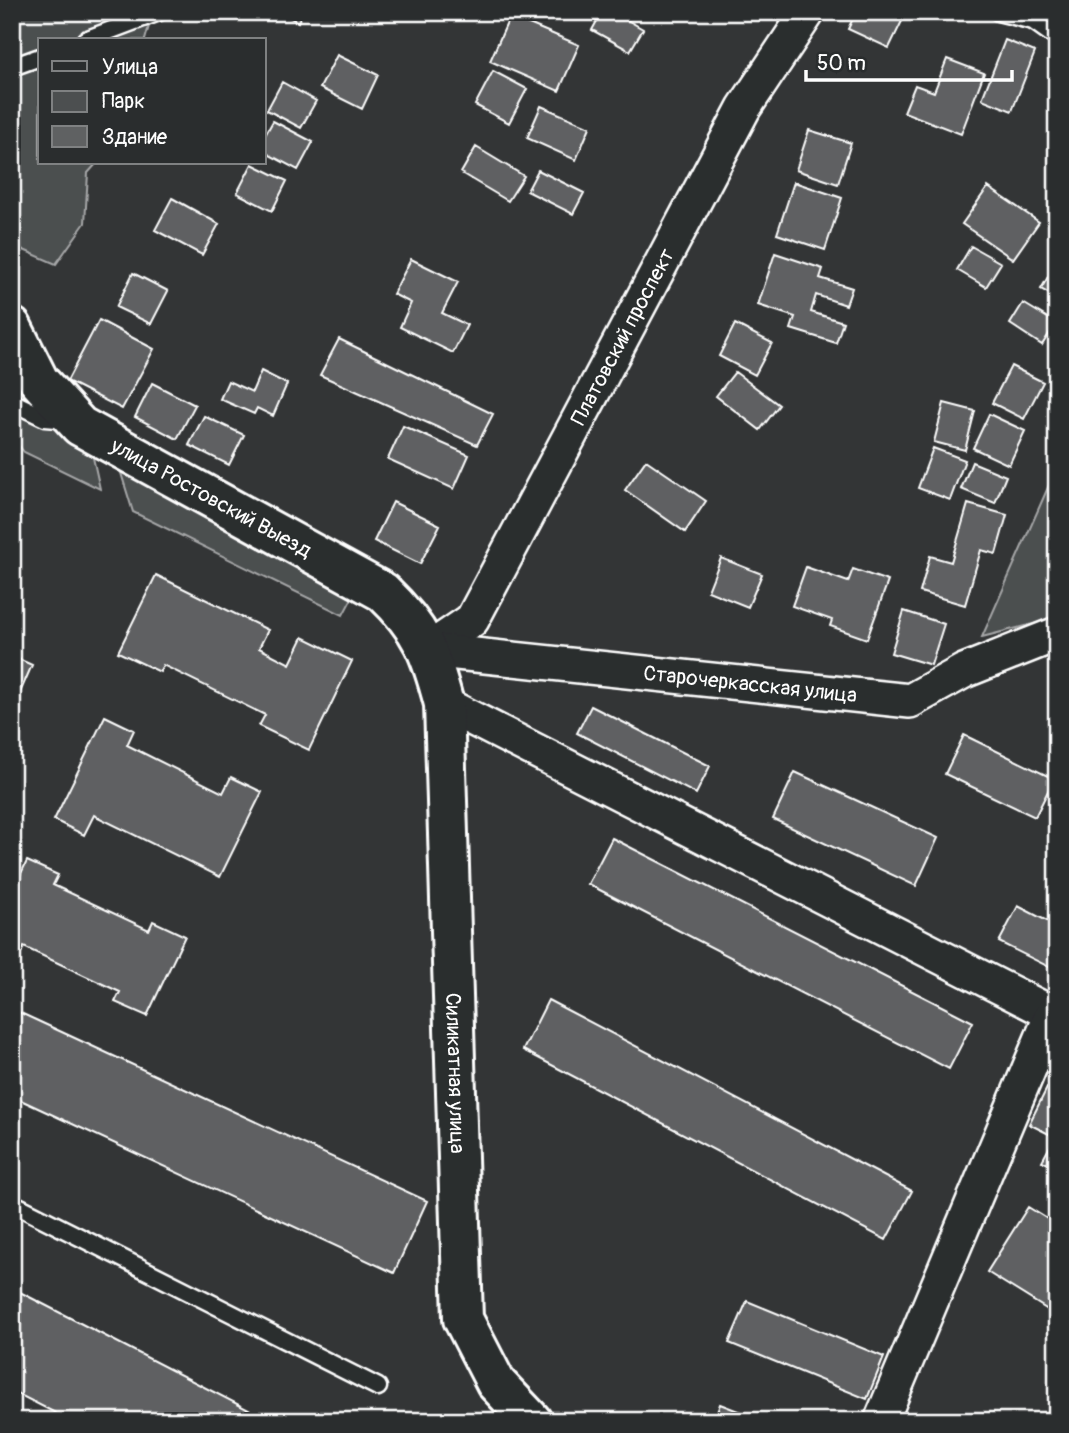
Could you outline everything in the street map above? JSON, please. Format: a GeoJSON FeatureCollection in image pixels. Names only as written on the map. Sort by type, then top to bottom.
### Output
{"type":"FeatureCollection","features":[{"type":"Feature","properties":{"kind":"street","name":"Платовский проспект"},"geometry":{"type":"LineString","coordinates":[[428,650],[472,620],[744,108],[808,12]]}},
{"type":"Feature","properties":{"kind":"street","name":"улица Ростовский Выезд"},"geometry":{"type":"LineString","coordinates":[[12,327],[39,381],[80,426],[383,592],[416,626],[428,650]]}},
{"type":"Feature","properties":{"kind":"street","name":"Старочеркасская улица"},"geometry":{"type":"LineString","coordinates":[[428,650],[910,701],[964,671],[1057,634]]}},
{"type":"Feature","properties":{"kind":"street","name":"Силикатная улица"},"geometry":{"type":"LineString","coordinates":[[428,650],[444,704],[463,1319],[496,1383],[532,1421]]}},
{"type":"Feature","properties":{"kind":"street"},"geometry":{"type":"LineString","coordinates":[[444,704],[1054,1015],[881,1421]]}},
{"type":"Feature","properties":{"kind":"lane"},"geometry":{"type":"LineString","coordinates":[[90,38],[159,12]]}},
{"type":"Feature","properties":{"kind":"lane"},"geometry":{"type":"LineString","coordinates":[[998,12],[1033,20],[1057,38]]}},
{"type":"Feature","properties":{"kind":"lane"},"geometry":{"type":"LineString","coordinates":[[12,68],[38,58]]}},
{"type":"Feature","properties":{"kind":"lane"},"geometry":{"type":"LineString","coordinates":[[12,402],[45,418],[75,420]]}},
{"type":"Feature","properties":{"kind":"lane"},"geometry":{"type":"LineString","coordinates":[[12,1203],[378,1387]]}},
{"type":"Feature","properties":{"kind":"green space"},"geometry":{"type":"Polygon","coordinates":[[[12,12],[153,12],[146,38],[38,38],[38,164],[96,164],[88,173],[85,223],[56,264],[12,245],[12,12]]]}},
{"type":"Feature","properties":{"kind":"green space"},"geometry":{"type":"Polygon","coordinates":[[[12,409],[90,444],[100,489],[24,452],[12,437],[12,409]]]}},
{"type":"Feature","properties":{"kind":"green space"},"geometry":{"type":"Polygon","coordinates":[[[126,467],[281,547],[352,598],[343,615],[133,512],[121,473],[126,467]]]}},
{"type":"Feature","properties":{"kind":"green space"},"geometry":{"type":"Polygon","coordinates":[[[1057,467],[1057,618],[982,637],[1057,467]]]}},
{"type":"Feature","properties":{"kind":"building"},"geometry":{"type":"Polygon","coordinates":[[[280,12],[303,12],[298,22],[280,12]]]}},
{"type":"Feature","properties":{"kind":"building"},"geometry":{"type":"Polygon","coordinates":[[[602,12],[613,12],[643,29],[630,51],[592,30],[602,12]]]}},
{"type":"Feature","properties":{"kind":"building"},"geometry":{"type":"Polygon","coordinates":[[[856,12],[894,12],[904,17],[889,48],[848,29],[856,12]]]}},
{"type":"Feature","properties":{"kind":"building"},"geometry":{"type":"Polygon","coordinates":[[[510,16],[579,45],[559,91],[490,61],[510,16]]]}},
{"type":"Feature","properties":{"kind":"building"},"geometry":{"type":"Polygon","coordinates":[[[1005,40],[1035,52],[1012,111],[982,99],[1005,40]]]}},
{"type":"Feature","properties":{"kind":"building"},"geometry":{"type":"Polygon","coordinates":[[[337,55],[378,75],[362,109],[320,88],[337,55]]]}},
{"type":"Feature","properties":{"kind":"building"},"geometry":{"type":"Polygon","coordinates":[[[947,59],[984,73],[961,134],[904,112],[915,85],[934,92],[947,59]]]}},
{"type":"Feature","properties":{"kind":"building"},"geometry":{"type":"Polygon","coordinates":[[[493,71],[527,89],[509,123],[475,105],[493,71]]]}},
{"type":"Feature","properties":{"kind":"building"},"geometry":{"type":"Polygon","coordinates":[[[282,82],[316,101],[301,128],[267,110],[282,82]]]}},
{"type":"Feature","properties":{"kind":"building"},"geometry":{"type":"Polygon","coordinates":[[[541,106],[590,127],[576,160],[527,138],[541,106]]]}},
{"type":"Feature","properties":{"kind":"building"},"geometry":{"type":"Polygon","coordinates":[[[273,121],[313,142],[298,170],[266,153],[266,133],[273,121]]]}},
{"type":"Feature","properties":{"kind":"building"},"geometry":{"type":"Polygon","coordinates":[[[809,130],[851,143],[838,184],[796,170],[809,130]]]}},
{"type":"Feature","properties":{"kind":"building"},"geometry":{"type":"Polygon","coordinates":[[[476,147],[524,176],[508,201],[461,173],[476,147]]]}},
{"type":"Feature","properties":{"kind":"building"},"geometry":{"type":"Polygon","coordinates":[[[252,164],[287,181],[272,211],[237,193],[252,164]]]}},
{"type":"Feature","properties":{"kind":"building"},"geometry":{"type":"Polygon","coordinates":[[[538,170],[584,193],[573,214],[527,191],[538,170]]]}},
{"type":"Feature","properties":{"kind":"building"},"geometry":{"type":"Polygon","coordinates":[[[794,182],[842,198],[825,250],[777,234],[794,182]]]}},
{"type":"Feature","properties":{"kind":"building"},"geometry":{"type":"Polygon","coordinates":[[[988,187],[1039,222],[1013,259],[962,224],[988,187]]]}},
{"type":"Feature","properties":{"kind":"building"},"geometry":{"type":"Polygon","coordinates":[[[172,198],[219,224],[202,255],[155,230],[172,198]]]}},
{"type":"Feature","properties":{"kind":"building"},"geometry":{"type":"Polygon","coordinates":[[[971,246],[1001,263],[986,287],[957,270],[971,246]]]}},
{"type":"Feature","properties":{"kind":"building"},"geometry":{"type":"Polygon","coordinates":[[[775,253],[823,269],[820,278],[852,288],[846,305],[816,295],[811,312],[843,322],[836,343],[791,329],[795,317],[758,305],[775,253]]]}},
{"type":"Feature","properties":{"kind":"building"},"geometry":{"type":"Polygon","coordinates":[[[411,259],[458,282],[442,313],[467,325],[453,353],[400,327],[411,303],[393,294],[411,259]]]}},
{"type":"Feature","properties":{"kind":"building"},"geometry":{"type":"Polygon","coordinates":[[[1057,261],[1057,298],[1041,289],[1057,261]]]}},
{"type":"Feature","properties":{"kind":"building"},"geometry":{"type":"Polygon","coordinates":[[[133,273],[168,291],[151,324],[116,307],[133,273]]]}},
{"type":"Feature","properties":{"kind":"building"},"geometry":{"type":"Polygon","coordinates":[[[1023,303],[1056,323],[1042,345],[1010,324],[1023,303]]]}},
{"type":"Feature","properties":{"kind":"building"},"geometry":{"type":"Polygon","coordinates":[[[99,320],[154,349],[122,409],[67,381],[99,320]]]}},
{"type":"Feature","properties":{"kind":"building"},"geometry":{"type":"Polygon","coordinates":[[[735,324],[772,343],[755,375],[719,356],[735,324]]]}},
{"type":"Feature","properties":{"kind":"building"},"geometry":{"type":"Polygon","coordinates":[[[339,339],[493,414],[477,445],[320,375],[339,339]]]}},
{"type":"Feature","properties":{"kind":"building"},"geometry":{"type":"Polygon","coordinates":[[[1011,366],[1043,382],[1024,419],[992,403],[1011,366]]]}},
{"type":"Feature","properties":{"kind":"building"},"geometry":{"type":"Polygon","coordinates":[[[261,371],[287,384],[273,416],[257,408],[254,414],[220,399],[228,381],[252,392],[261,371]]]}},
{"type":"Feature","properties":{"kind":"building"},"geometry":{"type":"Polygon","coordinates":[[[735,372],[779,405],[760,430],[716,396],[735,372]]]}},
{"type":"Feature","properties":{"kind":"building"},"geometry":{"type":"Polygon","coordinates":[[[152,383],[195,405],[177,439],[135,417],[152,383]]]}},
{"type":"Feature","properties":{"kind":"building"},"geometry":{"type":"Polygon","coordinates":[[[944,403],[975,411],[965,450],[934,442],[944,403]]]}},
{"type":"Feature","properties":{"kind":"building"},"geometry":{"type":"Polygon","coordinates":[[[989,414],[1025,431],[1009,465],[973,448],[989,414]]]}},
{"type":"Feature","properties":{"kind":"building"},"geometry":{"type":"Polygon","coordinates":[[[204,416],[244,435],[229,465],[189,445],[204,416]]]}},
{"type":"Feature","properties":{"kind":"building"},"geometry":{"type":"Polygon","coordinates":[[[403,426],[469,455],[454,489],[388,459],[403,426]]]}},
{"type":"Feature","properties":{"kind":"building"},"geometry":{"type":"Polygon","coordinates":[[[933,448],[965,460],[950,500],[918,488],[933,448]]]}},
{"type":"Feature","properties":{"kind":"building"},"geometry":{"type":"Polygon","coordinates":[[[646,460],[706,501],[685,532],[625,490],[646,460]]]}},
{"type":"Feature","properties":{"kind":"building"},"geometry":{"type":"Polygon","coordinates":[[[972,462],[1006,476],[995,503],[961,489],[972,462]]]}},
{"type":"Feature","properties":{"kind":"building"},"geometry":{"type":"Polygon","coordinates":[[[393,502],[440,525],[420,564],[374,541],[393,502]]]}},
{"type":"Feature","properties":{"kind":"building"},"geometry":{"type":"Polygon","coordinates":[[[968,504],[1007,515],[996,554],[981,550],[965,605],[920,592],[930,556],[951,562],[968,504]]]}},
{"type":"Feature","properties":{"kind":"building"},"geometry":{"type":"Polygon","coordinates":[[[721,558],[762,574],[748,607],[708,591],[721,558]]]}},
{"type":"Feature","properties":{"kind":"building"},"geometry":{"type":"Polygon","coordinates":[[[806,567],[848,582],[853,569],[888,581],[867,639],[830,626],[832,620],[792,606],[806,567]]]}},
{"type":"Feature","properties":{"kind":"building"},"geometry":{"type":"Polygon","coordinates":[[[156,575],[268,630],[259,648],[290,664],[303,637],[352,661],[309,750],[259,726],[265,715],[163,665],[160,672],[118,652],[156,575]]]}},
{"type":"Feature","properties":{"kind":"building"},"geometry":{"type":"Polygon","coordinates":[[[904,611],[944,624],[931,665],[891,653],[904,611]]]}},
{"type":"Feature","properties":{"kind":"building"},"geometry":{"type":"Polygon","coordinates":[[[12,656],[32,665],[12,711],[12,656]]]}},
{"type":"Feature","properties":{"kind":"building"},"geometry":{"type":"Polygon","coordinates":[[[591,706],[710,766],[696,794],[577,733],[591,706]]]}},
{"type":"Feature","properties":{"kind":"building"},"geometry":{"type":"Polygon","coordinates":[[[105,716],[134,730],[127,745],[223,793],[231,777],[262,792],[220,877],[94,815],[84,835],[54,820],[105,716]]]}},
{"type":"Feature","properties":{"kind":"building"},"geometry":{"type":"Polygon","coordinates":[[[964,735],[1054,779],[1035,817],[945,774],[964,735]]]}},
{"type":"Feature","properties":{"kind":"building"},"geometry":{"type":"Polygon","coordinates":[[[795,772],[938,838],[916,886],[773,819],[795,772]]]}},
{"type":"Feature","properties":{"kind":"building"},"geometry":{"type":"Polygon","coordinates":[[[612,838],[973,1022],[949,1069],[588,884],[612,838]]]}},
{"type":"Feature","properties":{"kind":"building"},"geometry":{"type":"Polygon","coordinates":[[[27,861],[58,875],[53,885],[149,930],[153,921],[185,936],[147,1016],[115,1002],[120,992],[24,947],[12,971],[12,892],[27,861]]]}},
{"type":"Feature","properties":{"kind":"building"},"geometry":{"type":"Polygon","coordinates":[[[1018,906],[1057,926],[1057,971],[999,942],[1018,906]]]}},
{"type":"Feature","properties":{"kind":"building"},"geometry":{"type":"Polygon","coordinates":[[[548,1000],[912,1191],[886,1240],[523,1050],[548,1000]]]}},
{"type":"Feature","properties":{"kind":"building"},"geometry":{"type":"Polygon","coordinates":[[[12,1009],[427,1201],[394,1273],[12,1096],[12,1009]]]}},
{"type":"Feature","properties":{"kind":"building"},"geometry":{"type":"Polygon","coordinates":[[[1047,1088],[1057,1093],[1057,1168],[1042,1161],[1055,1137],[1029,1124],[1047,1088]]]}},
{"type":"Feature","properties":{"kind":"building"},"geometry":{"type":"Polygon","coordinates":[[[1028,1207],[1057,1225],[1056,1315],[987,1272],[1028,1207]]]}},
{"type":"Feature","properties":{"kind":"building"},"geometry":{"type":"Polygon","coordinates":[[[12,1288],[270,1421],[71,1421],[12,1391],[12,1288]]]}},
{"type":"Feature","properties":{"kind":"building"},"geometry":{"type":"Polygon","coordinates":[[[747,1301],[884,1357],[867,1399],[729,1343],[747,1301]]]}},
{"type":"Feature","properties":{"kind":"building"},"geometry":{"type":"Polygon","coordinates":[[[720,1404],[754,1417],[753,1421],[714,1421],[720,1404]]]}}]}
